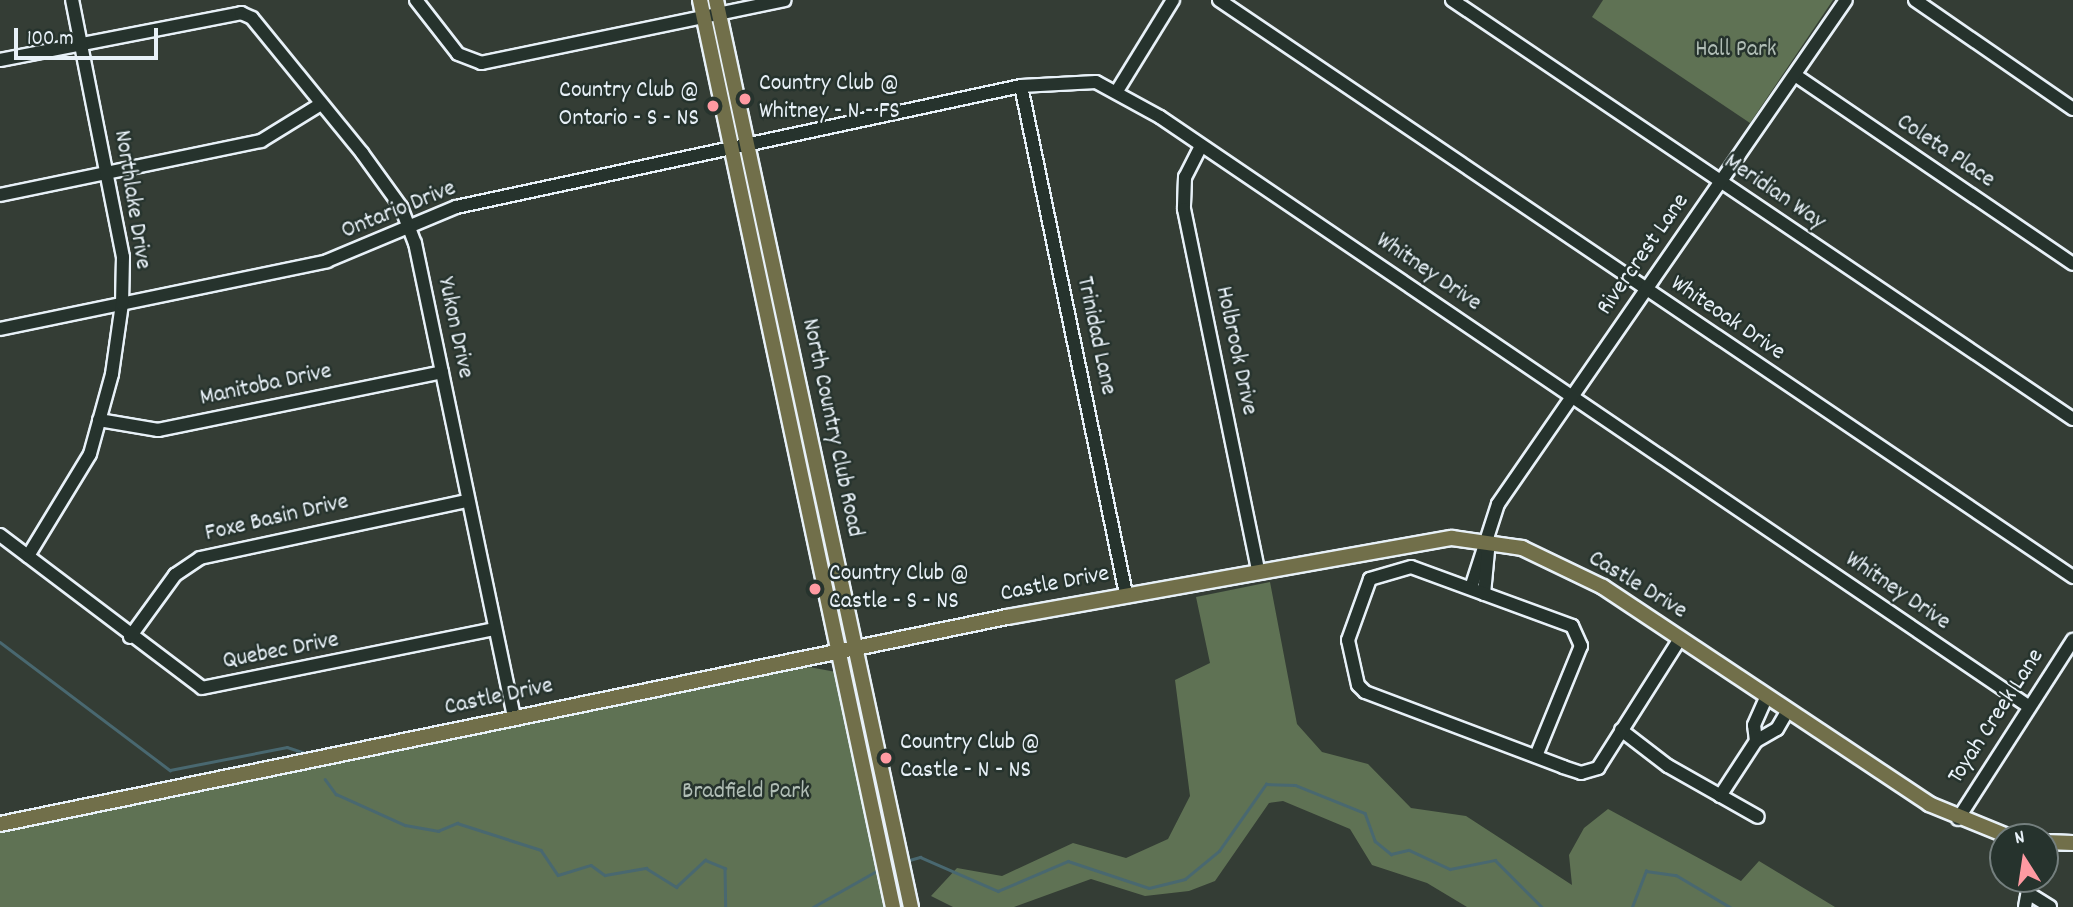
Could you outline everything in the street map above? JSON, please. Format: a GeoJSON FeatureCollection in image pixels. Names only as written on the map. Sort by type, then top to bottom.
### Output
{"type":"FeatureCollection","features":[{"type":"Feature","properties":{"kind":"main road","name":"North Country Club Road"},"geometry":{"type":"LineString","coordinates":[[700,0],[804,408],[911,907]]}},
{"type":"Feature","properties":{"kind":"main road","name":"North Country Club Road"},"geometry":{"type":"LineString","coordinates":[[718,7],[740,149],[788,411],[892,902]]}},
{"type":"Feature","properties":{"kind":"main road"},"geometry":{"type":"LineString","coordinates":[[788,411],[804,408]]}},
{"type":"Feature","properties":{"kind":"main road","name":"Castle Drive"},"geometry":{"type":"LineString","coordinates":[[0,824],[1126,594],[1420,541],[1489,540],[1602,587],[1958,819],[1989,830]]}},
{"type":"Feature","properties":{"kind":"street","name":"Northlake Drive"},"geometry":{"type":"LineString","coordinates":[[28,556],[61,510],[99,420],[122,303],[123,257],[72,0]]}},
{"type":"Feature","properties":{"kind":"street"},"geometry":{"type":"LineString","coordinates":[[416,0],[458,54],[481,63],[704,18],[718,7],[785,0]]}},
{"type":"Feature","properties":{"kind":"street"},"geometry":{"type":"LineString","coordinates":[[1117,91],[1173,0]]}},
{"type":"Feature","properties":{"kind":"street","name":"Whiteoak Drive"},"geometry":{"type":"LineString","coordinates":[[1219,0],[2073,577]]}},
{"type":"Feature","properties":{"kind":"street","name":"Meridian Way"},"geometry":{"type":"LineString","coordinates":[[1452,0],[2073,419]]}},
{"type":"Feature","properties":{"kind":"street","name":"Rivercrest Lane"},"geometry":{"type":"LineString","coordinates":[[1489,540],[1498,504],[1846,0]]}},
{"type":"Feature","properties":{"kind":"street"},"geometry":{"type":"LineString","coordinates":[[1915,0],[2073,108]]}},
{"type":"Feature","properties":{"kind":"street","name":"Yukon Drive"},"geometry":{"type":"LineString","coordinates":[[81,43],[229,13],[252,18],[401,207],[411,228],[514,718]]}},
{"type":"Feature","properties":{"kind":"street"},"geometry":{"type":"LineString","coordinates":[[0,60],[81,43]]}},
{"type":"Feature","properties":{"kind":"street","name":"Coleta Place"},"geometry":{"type":"LineString","coordinates":[[1795,75],[2073,264]]}},
{"type":"Feature","properties":{"kind":"street","name":"Whitney Drive"},"geometry":{"type":"LineString","coordinates":[[740,149],[1021,86],[1070,79],[1117,91],[2028,706]]}},
{"type":"Feature","properties":{"kind":"street","name":"Trinidad Lane"},"geometry":{"type":"LineString","coordinates":[[1021,86],[1126,594]]}},
{"type":"Feature","properties":{"kind":"street"},"geometry":{"type":"LineString","coordinates":[[0,195],[261,141],[321,104]]}},
{"type":"Feature","properties":{"kind":"street","name":"Holbrook Drive"},"geometry":{"type":"LineString","coordinates":[[1201,146],[1185,177],[1184,209],[1258,569]]}},
{"type":"Feature","properties":{"kind":"street","name":"Ontario Drive"},"geometry":{"type":"LineString","coordinates":[[0,329],[327,261],[456,207],[740,149]]}},
{"type":"Feature","properties":{"kind":"street","name":"Manitoba Drive"},"geometry":{"type":"LineString","coordinates":[[99,420],[158,430],[442,372]]}},
{"type":"Feature","properties":{"kind":"street","name":"Foxe Basin Drive"},"geometry":{"type":"LineString","coordinates":[[130,637],[175,575],[200,558],[467,500]]}},
{"type":"Feature","properties":{"kind":"street","name":"Quebec Drive"},"geometry":{"type":"LineString","coordinates":[[0,535],[130,637],[202,688],[494,629]]}},
{"type":"Feature","properties":{"kind":"street"},"geometry":{"type":"LineString","coordinates":[[1471,588],[1489,540]]}},
{"type":"Feature","properties":{"kind":"street"},"geometry":{"type":"LineString","coordinates":[[1484,594],[1489,540]]}},
{"type":"Feature","properties":{"kind":"street"},"geometry":{"type":"LineString","coordinates":[[1536,757],[1581,646],[1578,636],[1563,622],[1411,567],[1370,579],[1348,639],[1358,685],[1536,757],[1589,772],[1621,730],[1680,639]]}},
{"type":"Feature","properties":{"kind":"street","name":"Toyah Creek Lane"},"geometry":{"type":"LineString","coordinates":[[1958,819],[2028,706],[2073,640]]}},
{"type":"Feature","properties":{"kind":"street"},"geometry":{"type":"LineString","coordinates":[[1756,741],[1754,725],[1767,696]]}},
{"type":"Feature","properties":{"kind":"street"},"geometry":{"type":"LineString","coordinates":[[1720,796],[1756,741],[1777,729],[1788,710]]}},
{"type":"Feature","properties":{"kind":"street"},"geometry":{"type":"LineString","coordinates":[[1621,730],[1720,796],[1758,817]]}},
{"type":"Feature","properties":{"kind":"street"},"geometry":{"type":"LineString","coordinates":[[2025,907],[2028,893],[2050,907]]}},
{"type":"Feature","properties":{"kind":"green space","name":"Hall Park"},"geometry":{"type":"Polygon","coordinates":[[[1603,0],[1833,0],[1750,123],[1592,17],[1603,0]]]}},
{"type":"Feature","properties":{"kind":"green space"},"geometry":{"type":"Polygon","coordinates":[[[1270,582],[1297,724],[1322,752],[1368,764],[1411,808],[1466,816],[1572,885],[1569,855],[1584,828],[1608,809],[1741,881],[1759,861],[1835,907],[1467,907],[1427,883],[1372,865],[1350,829],[1283,801],[1269,803],[1215,881],[1189,891],[1145,896],[1091,879],[1014,907],[953,907],[931,896],[957,868],[1002,876],[1073,843],[1126,858],[1168,839],[1190,796],[1175,680],[1210,663],[1196,597],[1270,582]]]}},
{"type":"Feature","properties":{"kind":"green space","name":"Bradfield Park"},"geometry":{"type":"Polygon","coordinates":[[[809,667],[836,672],[888,907],[0,907],[0,831],[809,667]]]}},
{"type":"Feature","properties":{"kind":"waterway"},"geometry":{"type":"LineString","coordinates":[[0,642],[170,770],[287,747],[306,753]]}},
{"type":"Feature","properties":{"kind":"waterway"},"geometry":{"type":"LineString","coordinates":[[325,779],[336,794],[405,825],[438,831],[457,823],[541,850],[558,875],[591,865],[605,875],[646,868],[676,887],[705,860],[725,868],[726,907]]}},
{"type":"Feature","properties":{"kind":"waterway"},"geometry":{"type":"LineString","coordinates":[[906,861],[920,857],[998,891],[1068,861],[1149,888],[1185,879],[1219,851],[1266,784],[1295,785],[1365,813],[1375,841],[1391,854],[1409,850],[1450,869],[1495,860],[1542,907]]}},
{"type":"Feature","properties":{"kind":"waterway"},"geometry":{"type":"LineString","coordinates":[[813,907],[880,869]]}},
{"type":"Feature","properties":{"kind":"waterway"},"geometry":{"type":"LineString","coordinates":[[1632,907],[1646,871],[1676,875],[1730,907]]}},
{"type":"Feature","properties":{"kind":"place","name":"Country Club @ Whitney - N - FS"},"geometry":{"type":"Point","coordinates":[745,99]}},
{"type":"Feature","properties":{"kind":"place","name":"Country Club @ Ontario - S - NS"},"geometry":{"type":"Point","coordinates":[713,106]}},
{"type":"Feature","properties":{"kind":"place","name":"Country Club @ Castle - S - NS"},"geometry":{"type":"Point","coordinates":[815,589]}},
{"type":"Feature","properties":{"kind":"place","name":"Country Club @ Castle - N - NS"},"geometry":{"type":"Point","coordinates":[886,758]}}]}
